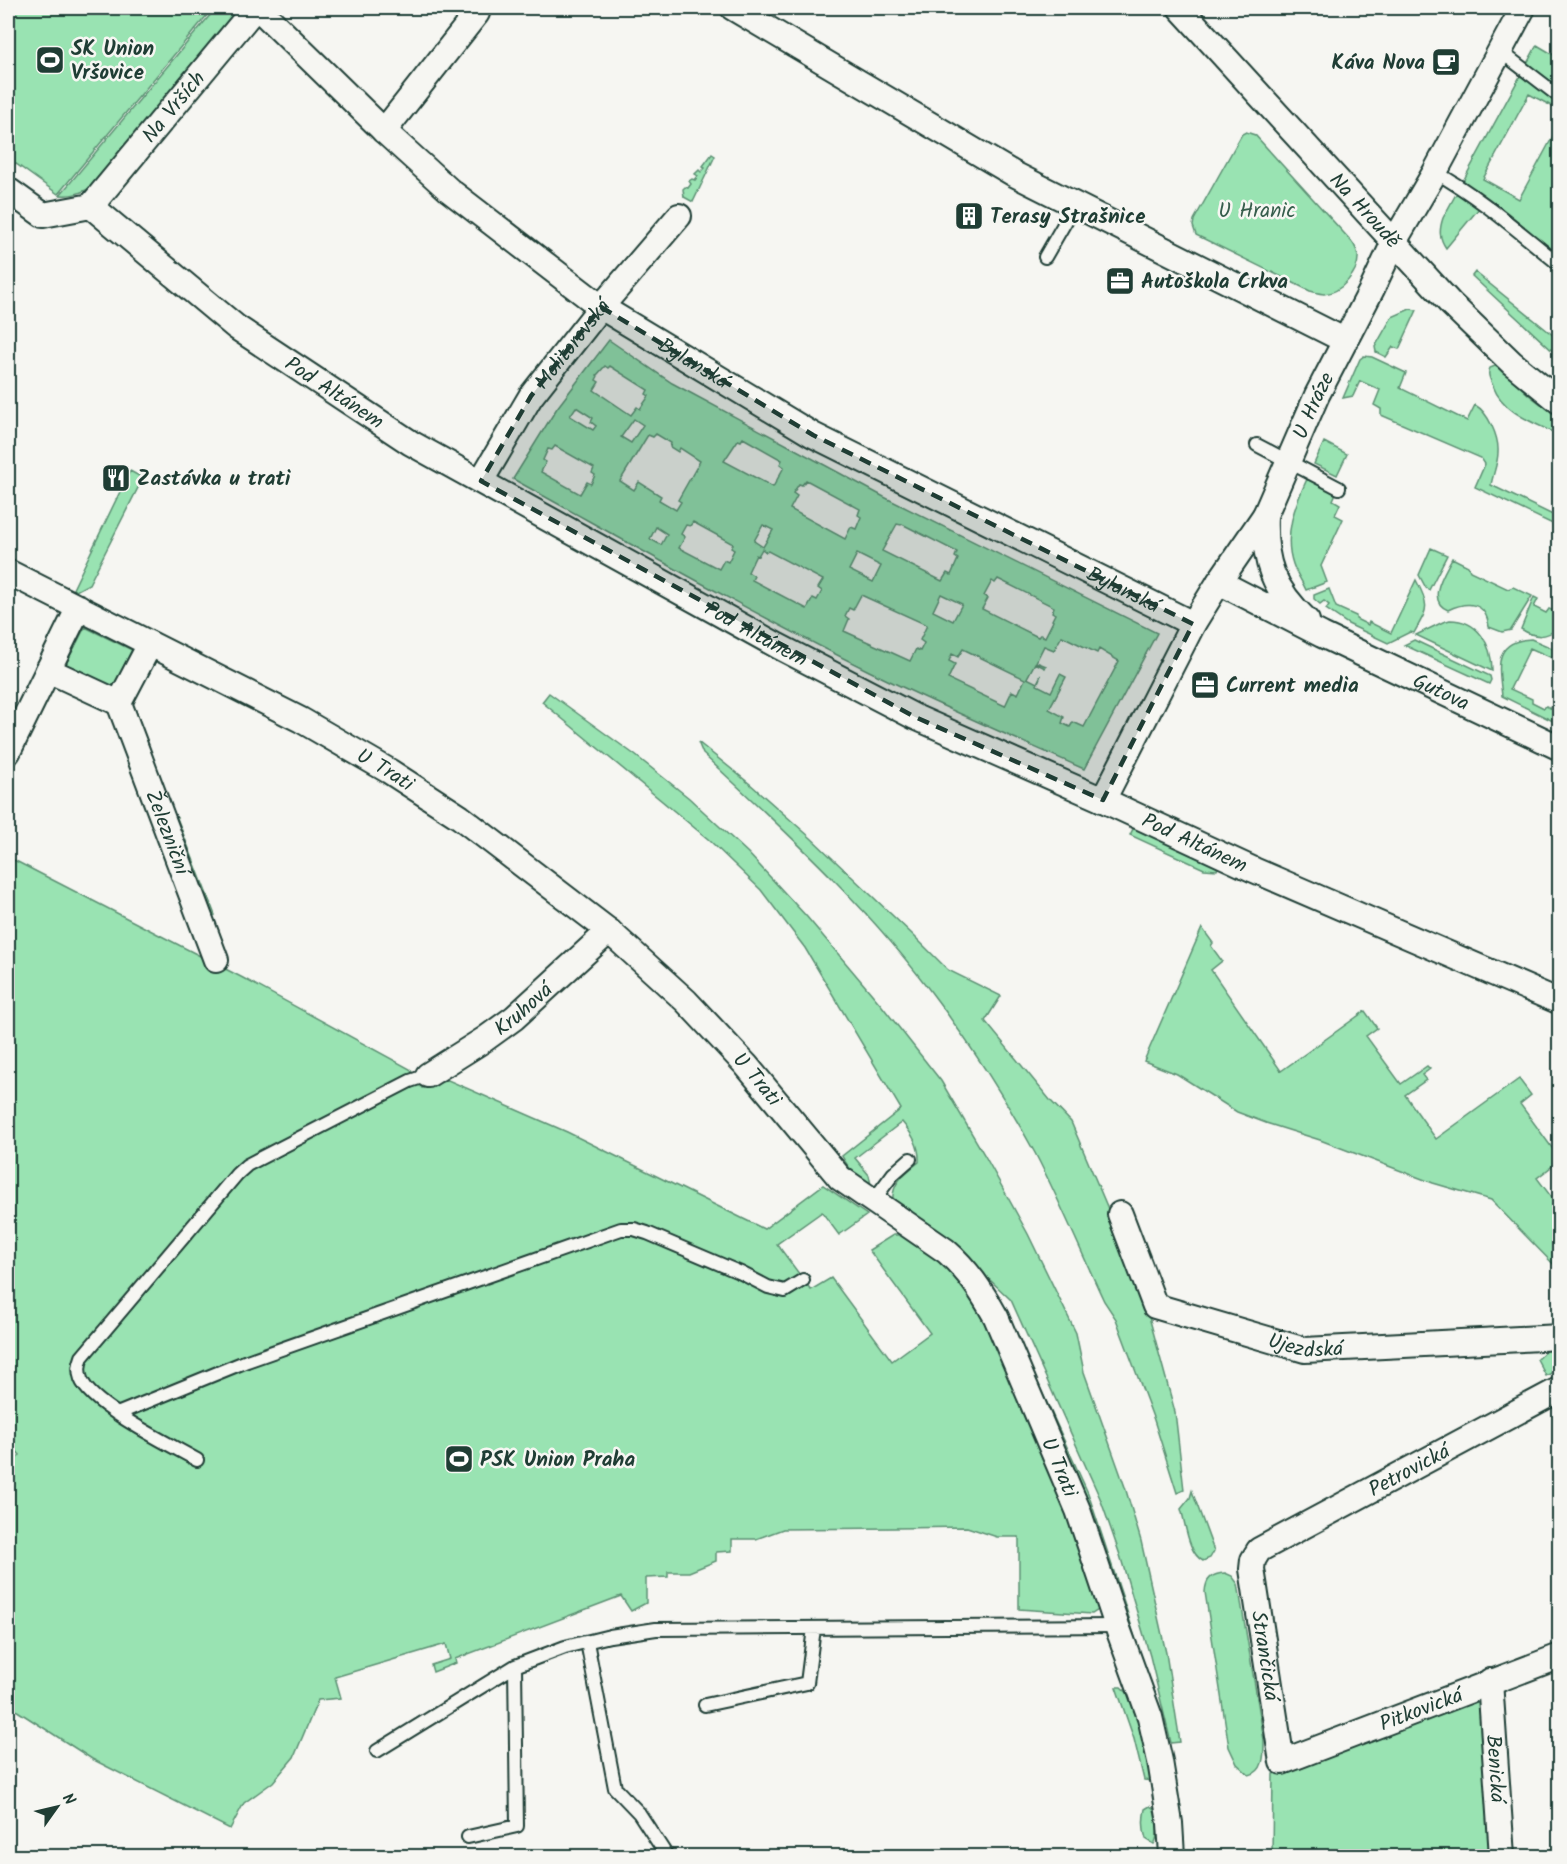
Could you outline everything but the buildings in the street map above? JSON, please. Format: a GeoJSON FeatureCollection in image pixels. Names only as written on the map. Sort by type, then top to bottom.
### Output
{"type":"FeatureCollection","features":[{"type":"Feature","properties":{"kind":"street","name":"Bylanská"},"geometry":{"type":"LineString","coordinates":[[257,8],[384,131],[449,190],[601,307],[813,435],[1193,624]]}},
{"type":"Feature","properties":{"kind":"street","name":"Na Vrších"},"geometry":{"type":"LineString","coordinates":[[91,206],[257,8]]}},
{"type":"Feature","properties":{"kind":"street"},"geometry":{"type":"LineString","coordinates":[[733,8],[1014,174],[1344,340]]}},
{"type":"Feature","properties":{"kind":"street","name":"Na Hroudě"},"geometry":{"type":"LineString","coordinates":[[1180,8],[1436,289],[1512,363],[1560,402]]}},
{"type":"Feature","properties":{"kind":"street","name":"U Hráze"},"geometry":{"type":"LineString","coordinates":[[1102,800],[1193,624],[1297,466],[1317,395],[1344,340],[1394,242],[1435,172],[1523,8]]}},
{"type":"Feature","properties":{"kind":"street"},"geometry":{"type":"LineString","coordinates":[[384,131],[477,13]]}},
{"type":"Feature","properties":{"kind":"street"},"geometry":{"type":"LineString","coordinates":[[8,190],[43,215],[91,206]]}},
{"type":"Feature","properties":{"kind":"street","name":"Pod Altánem"},"geometry":{"type":"LineString","coordinates":[[91,206],[236,327],[411,442],[778,646],[915,717],[1265,874],[1560,1002]]}},
{"type":"Feature","properties":{"kind":"street","name":"Molitorovská"},"geometry":{"type":"LineString","coordinates":[[481,481],[531,396],[601,307],[679,216]]}},
{"type":"Feature","properties":{"kind":"street","name":"Gutova"},"geometry":{"type":"LineString","coordinates":[[1265,515],[1264,539],[1267,559],[1279,588],[1291,605],[1322,635]]}},
{"type":"Feature","properties":{"kind":"street","name":"U Trati"},"geometry":{"type":"LineString","coordinates":[[8,572],[301,720],[389,771],[460,818],[609,931],[717,1032],[840,1178],[946,1251],[971,1275],[996,1317],[1078,1510],[1150,1717],[1170,1823],[1172,1857]]}},
{"type":"Feature","properties":{"kind":"street","name":"Gutova"},"geometry":{"type":"LineString","coordinates":[[1219,582],[1322,635],[1560,748]]}},
{"type":"Feature","properties":{"kind":"street"},"geometry":{"type":"LineString","coordinates":[[8,752],[78,607]]}},
{"type":"Feature","properties":{"kind":"street"},"geometry":{"type":"LineString","coordinates":[[48,670],[119,703],[150,644]]}},
{"type":"Feature","properties":{"kind":"street","name":"Železniční"},"geometry":{"type":"LineString","coordinates":[[119,703],[216,960]]}},
{"type":"Feature","properties":{"kind":"street","name":"Kruhová"},"geometry":{"type":"LineString","coordinates":[[428,1075],[514,1018],[609,931]]}},
{"type":"Feature","properties":{"kind":"street","name":"Újezdská"},"geometry":{"type":"LineString","coordinates":[[1120,1214],[1155,1306],[1305,1350],[1560,1337]]}},
{"type":"Feature","properties":{"kind":"street","name":"Petrovická"},"geometry":{"type":"LineString","coordinates":[[1259,1550],[1560,1389]]}},
{"type":"Feature","properties":{"kind":"street","name":"Strančická"},"geometry":{"type":"LineString","coordinates":[[1259,1550],[1253,1560],[1252,1569],[1282,1762]]}},
{"type":"Feature","properties":{"kind":"street","name":"Pitkovická"},"geometry":{"type":"LineString","coordinates":[[1282,1762],[1560,1656]]}},
{"type":"Feature","properties":{"kind":"street","name":"Benická"},"geometry":{"type":"LineString","coordinates":[[1490,1681],[1502,1857]]}},
{"type":"Feature","properties":{"kind":"lane"},"geometry":{"type":"LineString","coordinates":[[1500,51],[1560,97]]}},
{"type":"Feature","properties":{"kind":"lane"},"geometry":{"type":"LineString","coordinates":[[1435,172],[1487,206],[1560,265]]}},
{"type":"Feature","properties":{"kind":"lane"},"geometry":{"type":"LineString","coordinates":[[1045,256],[1075,205]]}},
{"type":"Feature","properties":{"kind":"lane"},"geometry":{"type":"LineString","coordinates":[[1257,444],[1339,488]]}},
{"type":"Feature","properties":{"kind":"lane"},"geometry":{"type":"LineString","coordinates":[[197,1460],[117,1414],[91,1394],[81,1381],[78,1368],[82,1357],[247,1165],[410,1081],[428,1075]]}},
{"type":"Feature","properties":{"kind":"lane"},"geometry":{"type":"LineString","coordinates":[[873,1201],[893,1174],[910,1159]]}},
{"type":"Feature","properties":{"kind":"lane"},"geometry":{"type":"LineString","coordinates":[[117,1414],[247,1361],[621,1229],[634,1229],[648,1233],[768,1287],[785,1291],[803,1280]]}},
{"type":"Feature","properties":{"kind":"lane"},"geometry":{"type":"LineString","coordinates":[[377,1751],[516,1666],[565,1647],[656,1629],[1117,1626]]}},
{"type":"Feature","properties":{"kind":"lane"},"geometry":{"type":"LineString","coordinates":[[705,1705],[807,1683],[814,1628]]}},
{"type":"Feature","properties":{"kind":"lane"},"geometry":{"type":"LineString","coordinates":[[587,1642],[615,1788],[639,1813],[667,1857]]}},
{"type":"Feature","properties":{"kind":"lane"},"geometry":{"type":"LineString","coordinates":[[468,1837],[517,1826],[516,1666]]}},
{"type":"Feature","properties":{"kind":"highlighted area"},"geometry":{"type":"Polygon","coordinates":[[[601,307],[813,435],[1193,624],[1103,800],[915,717],[481,481],[531,396],[601,307]]]}},
{"type":"Feature","properties":{"kind":"green space"},"geometry":{"type":"Polygon","coordinates":[[[8,8],[213,8],[58,194],[8,158],[8,8]]]}},
{"type":"Feature","properties":{"kind":"green space"},"geometry":{"type":"Polygon","coordinates":[[[216,8],[239,8],[92,187],[77,194],[60,195],[216,8]]]}},
{"type":"Feature","properties":{"kind":"green space"},"geometry":{"type":"Polygon","coordinates":[[[1537,45],[1559,58],[1559,110],[1529,94],[1483,179],[1519,199],[1559,125],[1559,270],[1480,207],[1446,248],[1440,234],[1443,218],[1537,45]]]}},
{"type":"Feature","properties":{"kind":"green space","name":"U Hranic"},"geometry":{"type":"Polygon","coordinates":[[[1246,132],[1255,135],[1354,245],[1358,256],[1356,269],[1348,281],[1337,290],[1324,294],[1310,291],[1196,235],[1194,220],[1242,134],[1246,132]]]}},
{"type":"Feature","properties":{"kind":"green space"},"geometry":{"type":"Polygon","coordinates":[[[712,154],[715,156],[693,202],[684,197],[683,189],[688,188],[691,184],[689,181],[695,180],[698,176],[695,174],[705,168],[703,166],[712,154]]]}},
{"type":"Feature","properties":{"kind":"green space"},"geometry":{"type":"Polygon","coordinates":[[[1475,272],[1559,340],[1559,357],[1472,276],[1475,272]]]}},
{"type":"Feature","properties":{"kind":"green space"},"geometry":{"type":"Polygon","coordinates":[[[1410,309],[1417,310],[1399,349],[1393,347],[1386,357],[1376,352],[1375,347],[1392,317],[1410,309]]]}},
{"type":"Feature","properties":{"kind":"green space"},"geometry":{"type":"Polygon","coordinates":[[[609,340],[672,383],[884,497],[1157,633],[1084,769],[869,671],[690,577],[513,479],[557,408],[609,340]],[[605,366],[597,375],[596,380],[599,382],[594,390],[631,415],[637,407],[640,409],[649,396],[646,394],[648,390],[610,366],[608,368],[605,366]],[[576,407],[570,416],[593,430],[596,426],[591,422],[593,418],[576,407]],[[634,419],[621,437],[631,443],[643,425],[634,419]],[[656,434],[653,437],[648,435],[620,481],[634,490],[639,482],[661,496],[659,500],[676,510],[681,502],[678,500],[700,461],[680,448],[678,452],[670,447],[671,443],[656,434]],[[743,438],[741,441],[738,440],[724,461],[773,487],[784,467],[780,464],[782,460],[743,438]],[[555,446],[552,450],[548,449],[543,460],[546,462],[541,472],[580,494],[587,482],[591,484],[595,475],[592,473],[594,468],[555,446]],[[806,480],[802,485],[799,484],[793,493],[797,496],[790,509],[845,539],[851,527],[856,529],[861,517],[858,515],[860,509],[806,480]],[[693,522],[690,526],[686,525],[681,534],[685,537],[679,548],[719,569],[724,560],[728,562],[734,550],[731,548],[733,544],[693,522]],[[897,524],[882,551],[942,581],[947,573],[951,575],[958,559],[955,557],[957,552],[902,524],[897,524]],[[763,525],[754,541],[763,547],[773,530],[763,525]],[[656,527],[650,539],[661,545],[667,534],[656,527]],[[762,549],[758,556],[756,555],[748,572],[754,576],[752,580],[807,609],[813,598],[817,600],[822,591],[818,588],[823,580],[762,549]],[[857,554],[849,570],[873,582],[881,566],[857,554]],[[998,579],[995,583],[992,581],[984,596],[988,598],[982,609],[1038,637],[1040,635],[1045,637],[1053,621],[1054,607],[998,579]],[[941,594],[933,611],[953,621],[962,604],[941,594]],[[861,595],[853,610],[849,608],[845,616],[849,619],[844,631],[910,661],[916,649],[920,651],[924,643],[920,640],[927,625],[861,595]],[[1062,636],[1054,650],[1044,646],[1036,662],[1046,666],[1045,668],[1035,663],[1027,678],[1037,683],[1041,675],[1037,685],[1051,692],[1060,674],[1066,677],[1049,709],[1064,717],[1062,723],[1070,727],[1073,722],[1084,727],[1119,661],[1099,649],[1097,653],[1062,636]],[[963,649],[958,657],[952,654],[949,661],[955,664],[948,679],[1005,706],[1012,691],[1018,694],[1025,679],[963,649]]]}},
{"type":"Feature","properties":{"kind":"green space"},"geometry":{"type":"Polygon","coordinates":[[[1364,356],[1372,357],[1406,373],[1400,388],[1467,421],[1475,405],[1480,408],[1492,426],[1498,446],[1491,485],[1559,518],[1559,527],[1475,487],[1485,464],[1481,458],[1381,415],[1381,409],[1374,405],[1380,390],[1360,381],[1353,396],[1343,398],[1360,359],[1364,356]]]}},
{"type":"Feature","properties":{"kind":"green space"},"geometry":{"type":"Polygon","coordinates":[[[1495,366],[1559,418],[1559,435],[1521,416],[1504,403],[1489,377],[1490,368],[1495,366]]]}},
{"type":"Feature","properties":{"kind":"green space"},"geometry":{"type":"Polygon","coordinates":[[[1324,442],[1347,454],[1337,475],[1314,464],[1324,442]]]}},
{"type":"Feature","properties":{"kind":"green space"},"geometry":{"type":"Polygon","coordinates":[[[130,471],[143,478],[89,584],[76,591],[73,589],[130,471]]]}},
{"type":"Feature","properties":{"kind":"green space"},"geometry":{"type":"Polygon","coordinates":[[[1307,479],[1336,493],[1333,500],[1340,504],[1335,515],[1343,519],[1321,566],[1327,582],[1306,590],[1293,564],[1289,542],[1298,499],[1307,479]]]}},
{"type":"Feature","properties":{"kind":"green space"},"geometry":{"type":"Polygon","coordinates":[[[1431,548],[1447,555],[1429,590],[1419,575],[1431,548]]]}},
{"type":"Feature","properties":{"kind":"green space"},"geometry":{"type":"Polygon","coordinates":[[[1452,558],[1468,566],[1470,571],[1508,589],[1513,587],[1532,596],[1511,630],[1502,632],[1489,627],[1484,612],[1474,605],[1462,605],[1448,610],[1441,606],[1437,593],[1452,558]]]}},
{"type":"Feature","properties":{"kind":"green space"},"geometry":{"type":"Polygon","coordinates":[[[1416,580],[1424,597],[1426,608],[1422,619],[1414,633],[1410,632],[1388,643],[1348,624],[1326,609],[1329,605],[1324,601],[1320,604],[1314,599],[1314,595],[1329,589],[1336,607],[1356,616],[1356,619],[1368,625],[1369,622],[1391,633],[1416,580]]]}},
{"type":"Feature","properties":{"kind":"green space"},"geometry":{"type":"Polygon","coordinates":[[[1534,597],[1538,599],[1534,607],[1546,613],[1549,609],[1559,613],[1559,628],[1549,634],[1540,636],[1521,629],[1534,597]]]}},
{"type":"Feature","properties":{"kind":"green space"},"geometry":{"type":"Polygon","coordinates":[[[1450,620],[1468,624],[1482,635],[1489,652],[1492,671],[1416,635],[1450,620]]]}},
{"type":"Feature","properties":{"kind":"green space"},"geometry":{"type":"Polygon","coordinates":[[[85,627],[132,650],[112,690],[65,666],[85,627]]]}},
{"type":"Feature","properties":{"kind":"green space"},"geometry":{"type":"Polygon","coordinates":[[[1531,639],[1559,651],[1559,661],[1530,648],[1510,689],[1532,699],[1532,702],[1544,708],[1546,706],[1559,712],[1559,724],[1502,696],[1500,666],[1504,651],[1518,641],[1531,639]]]}},
{"type":"Feature","properties":{"kind":"green space"},"geometry":{"type":"Polygon","coordinates":[[[1414,640],[1490,676],[1489,684],[1404,645],[1414,640]]]}},
{"type":"Feature","properties":{"kind":"green space"},"geometry":{"type":"Polygon","coordinates":[[[549,693],[635,755],[689,798],[748,853],[807,917],[941,1081],[1028,1234],[1076,1333],[1084,1372],[1125,1487],[1141,1541],[1166,1653],[1180,1742],[1171,1743],[1150,1656],[1120,1555],[1100,1498],[1011,1300],[979,1273],[948,1238],[893,1202],[894,1189],[897,1184],[904,1174],[919,1162],[915,1140],[902,1122],[855,1158],[869,1175],[871,1185],[854,1173],[842,1156],[901,1109],[805,948],[761,890],[708,839],[542,702],[549,693]]]}},
{"type":"Feature","properties":{"kind":"green space"},"geometry":{"type":"Polygon","coordinates":[[[698,742],[811,838],[948,970],[1001,996],[985,1021],[1071,1122],[1112,1218],[1148,1313],[1175,1412],[1184,1490],[1177,1493],[1154,1420],[1116,1319],[1104,1301],[1035,1153],[989,1075],[937,1000],[884,934],[826,871],[703,754],[698,742]]]}},
{"type":"Feature","properties":{"kind":"green space"},"geometry":{"type":"Polygon","coordinates":[[[177,818],[215,915],[210,917],[174,820],[177,818]]]}},
{"type":"Feature","properties":{"kind":"green space"},"geometry":{"type":"Polygon","coordinates":[[[1135,825],[1220,861],[1217,870],[1204,869],[1130,835],[1135,825]]]}},
{"type":"Feature","properties":{"kind":"green space"},"geometry":{"type":"Polygon","coordinates":[[[8,857],[241,977],[410,1069],[422,1088],[448,1080],[567,1132],[764,1229],[823,1185],[867,1215],[839,1235],[822,1212],[777,1244],[811,1290],[831,1278],[892,1361],[930,1333],[869,1250],[893,1235],[904,1235],[942,1262],[982,1308],[1094,1578],[1099,1598],[1098,1610],[1092,1614],[1019,1609],[1019,1537],[997,1537],[967,1527],[783,1529],[756,1539],[732,1539],[732,1551],[716,1552],[716,1561],[689,1572],[668,1572],[668,1577],[646,1578],[646,1603],[631,1611],[621,1596],[455,1659],[456,1663],[433,1672],[431,1665],[450,1659],[446,1644],[335,1677],[341,1698],[318,1700],[294,1757],[273,1782],[244,1803],[230,1829],[92,1759],[8,1705],[8,1466],[20,1455],[8,1441],[8,857]]]}},
{"type":"Feature","properties":{"kind":"green space"},"geometry":{"type":"Polygon","coordinates":[[[1202,928],[1222,961],[1211,970],[1281,1071],[1365,1011],[1377,1028],[1366,1036],[1401,1084],[1427,1066],[1430,1069],[1422,1075],[1426,1080],[1405,1095],[1436,1139],[1519,1079],[1531,1095],[1520,1104],[1555,1152],[1559,1149],[1559,1161],[1537,1178],[1552,1198],[1559,1192],[1559,1270],[1491,1200],[1433,1183],[1320,1140],[1237,1112],[1177,1074],[1144,1061],[1202,928]]]}},
{"type":"Feature","properties":{"kind":"green space"},"geometry":{"type":"Polygon","coordinates":[[[992,1287],[998,1295],[1088,1493],[1149,1684],[992,1287]]]}},
{"type":"Feature","properties":{"kind":"green space"},"geometry":{"type":"Polygon","coordinates":[[[1559,1341],[1559,1369],[1546,1376],[1537,1359],[1559,1341]]]}},
{"type":"Feature","properties":{"kind":"green space"},"geometry":{"type":"Polygon","coordinates":[[[1192,1491],[1214,1551],[1210,1558],[1203,1561],[1194,1552],[1188,1538],[1181,1509],[1190,1498],[1192,1491]]]}},
{"type":"Feature","properties":{"kind":"green space"},"geometry":{"type":"Polygon","coordinates":[[[1225,1573],[1232,1576],[1238,1584],[1264,1740],[1261,1766],[1249,1775],[1237,1764],[1229,1747],[1205,1592],[1211,1578],[1225,1573]]]}},
{"type":"Feature","properties":{"kind":"green space"},"geometry":{"type":"Polygon","coordinates":[[[1116,1687],[1121,1687],[1135,1700],[1153,1781],[1144,1780],[1134,1739],[1116,1687]]]}},
{"type":"Feature","properties":{"kind":"green space"},"geometry":{"type":"Polygon","coordinates":[[[1477,1697],[1483,1706],[1496,1856],[1272,1856],[1273,1774],[1477,1697]]]}},
{"type":"Feature","properties":{"kind":"green space"},"geometry":{"type":"Polygon","coordinates":[[[1150,1806],[1154,1809],[1157,1827],[1154,1844],[1146,1839],[1144,1828],[1145,1809],[1150,1806]]]}},
{"type":"Feature","properties":{"kind":"place","name":"SK Union Vršovice"},"geometry":{"type":"Point","coordinates":[50,60]}},
{"type":"Feature","properties":{"kind":"place","name":"Káva Nova"},"geometry":{"type":"Point","coordinates":[1446,62]}},
{"type":"Feature","properties":{"kind":"place","name":"Terasy Strašnice"},"geometry":{"type":"Point","coordinates":[969,216]}},
{"type":"Feature","properties":{"kind":"place","name":"Autoškola Crkva"},"geometry":{"type":"Point","coordinates":[1120,281]}},
{"type":"Feature","properties":{"kind":"place","name":"Zastávka u trati"},"geometry":{"type":"Point","coordinates":[116,478]}},
{"type":"Feature","properties":{"kind":"place","name":"Current media"},"geometry":{"type":"Point","coordinates":[1205,685]}},
{"type":"Feature","properties":{"kind":"place","name":"PSK Union Praha"},"geometry":{"type":"Point","coordinates":[459,1459]}}]}
